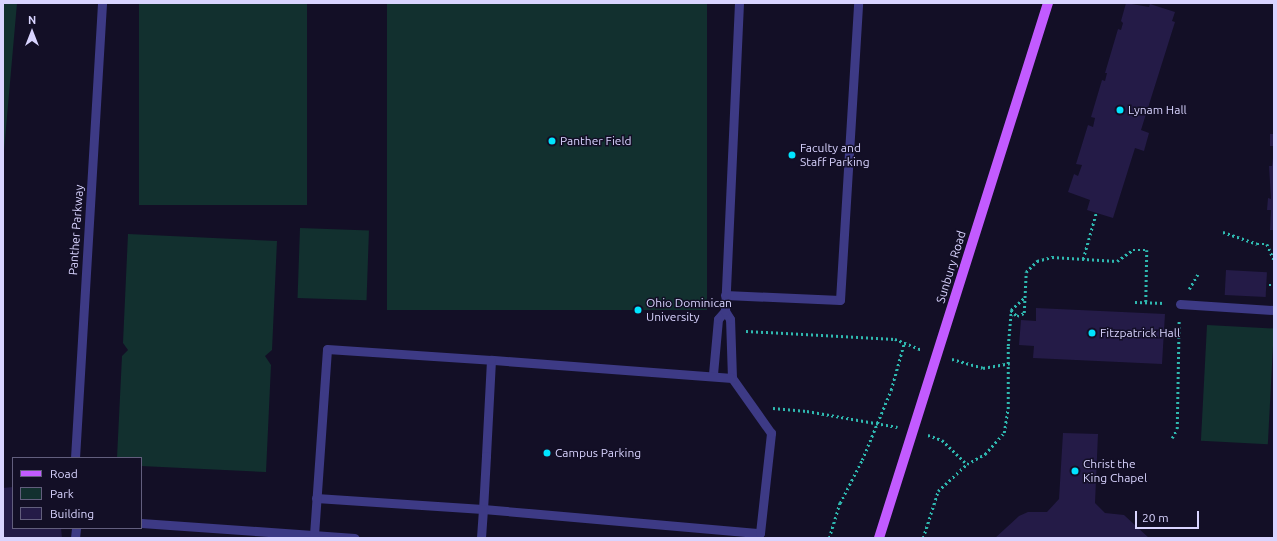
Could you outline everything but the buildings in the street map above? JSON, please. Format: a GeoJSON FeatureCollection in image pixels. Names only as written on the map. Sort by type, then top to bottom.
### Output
{"type":"FeatureCollection","features":[{"type":"Feature","properties":{"kind":"main road","name":"Sunbury Road"},"geometry":{"type":"LineString","coordinates":[[879,538],[1048,3]]}},
{"type":"Feature","properties":{"kind":"lane","name":"Panther Parkway"},"geometry":{"type":"LineString","coordinates":[[75,457],[102,3]]}},
{"type":"Feature","properties":{"kind":"lane"},"geometry":{"type":"LineString","coordinates":[[316,498],[482,509],[760,533],[770,433],[732,378],[730,319],[725,311],[739,3]]}},
{"type":"Feature","properties":{"kind":"lane"},"geometry":{"type":"LineString","coordinates":[[726,295],[840,300],[858,3]]}},
{"type":"Feature","properties":{"kind":"lane"},"geometry":{"type":"LineString","coordinates":[[1180,304],[1274,310]]}},
{"type":"Feature","properties":{"kind":"lane"},"geometry":{"type":"LineString","coordinates":[[713,374],[718,319],[725,311]]}},
{"type":"Feature","properties":{"kind":"lane"},"geometry":{"type":"LineString","coordinates":[[314,535],[327,349],[713,374],[732,378]]}},
{"type":"Feature","properties":{"kind":"lane"},"geometry":{"type":"LineString","coordinates":[[481,538],[491,360]]}},
{"type":"Feature","properties":{"kind":"lane"},"geometry":{"type":"LineString","coordinates":[[142,523],[354,538]]}},
{"type":"Feature","properties":{"kind":"path"},"geometry":{"type":"LineString","coordinates":[[1083,259],[1096,213]]}},
{"type":"Feature","properties":{"kind":"path"},"geometry":{"type":"LineString","coordinates":[[1223,232],[1257,244],[1267,244],[1274,260]]}},
{"type":"Feature","properties":{"kind":"path"},"geometry":{"type":"LineString","coordinates":[[1011,310],[1017,316],[1024,313],[1026,272],[1037,261],[1052,257],[1117,260],[1133,250],[1147,250],[1146,303]]}},
{"type":"Feature","properties":{"kind":"path"},"geometry":{"type":"LineString","coordinates":[[923,538],[938,491],[967,464],[985,454],[1004,433],[1008,409],[1010,363],[1008,346],[1011,310],[1024,297]]}},
{"type":"Feature","properties":{"kind":"path"},"geometry":{"type":"LineString","coordinates":[[1135,302],[1180,304],[1177,429],[1172,438]]}},
{"type":"Feature","properties":{"kind":"path"},"geometry":{"type":"LineString","coordinates":[[740,331],[895,339],[937,356],[983,368],[1010,363]]}},
{"type":"Feature","properties":{"kind":"path"},"geometry":{"type":"LineString","coordinates":[[829,538],[840,503],[878,423],[904,343]]}},
{"type":"Feature","properties":{"kind":"path"},"geometry":{"type":"LineString","coordinates":[[765,408],[807,411],[878,423]]}},
{"type":"Feature","properties":{"kind":"green space"},"geometry":{"type":"Polygon","coordinates":[[[3,3],[17,3],[3,162],[3,3]]]}},
{"type":"Feature","properties":{"kind":"green space"},"geometry":{"type":"Polygon","coordinates":[[[139,3],[307,3],[307,205],[139,205],[139,3]]]}},
{"type":"Feature","properties":{"kind":"green space"},"geometry":{"type":"Polygon","coordinates":[[[387,3],[707,3],[707,310],[387,310],[387,3]]]}},
{"type":"Feature","properties":{"kind":"green space"},"geometry":{"type":"Polygon","coordinates":[[[300,228],[369,230],[367,300],[298,298],[300,228]]]}},
{"type":"Feature","properties":{"kind":"green space"},"geometry":{"type":"Polygon","coordinates":[[[128,234],[277,241],[272,350],[265,356],[271,365],[266,472],[142,466],[142,457],[117,457],[122,356],[128,350],[123,343],[128,234]]]}},
{"type":"Feature","properties":{"kind":"green space"},"geometry":{"type":"Polygon","coordinates":[[[1207,325],[1274,329],[1268,444],[1201,441],[1207,325]]]}},
{"type":"Feature","properties":{"kind":"place","name":"Lynam Hall"},"geometry":{"type":"Point","coordinates":[1120,110]}},
{"type":"Feature","properties":{"kind":"place","name":"Panther Field"},"geometry":{"type":"Point","coordinates":[552,141]}},
{"type":"Feature","properties":{"kind":"place","name":"Faculty and Staff Parking"},"geometry":{"type":"Point","coordinates":[792,155]}},
{"type":"Feature","properties":{"kind":"place","name":"Ohio Dominican University"},"geometry":{"type":"Point","coordinates":[638,310]}},
{"type":"Feature","properties":{"kind":"place","name":"Fitzpatrick Hall"},"geometry":{"type":"Point","coordinates":[1092,333]}},
{"type":"Feature","properties":{"kind":"place","name":"Campus Parking"},"geometry":{"type":"Point","coordinates":[547,453]}},
{"type":"Feature","properties":{"kind":"place","name":"Christ the King Chapel"},"geometry":{"type":"Point","coordinates":[1075,471]}}]}
